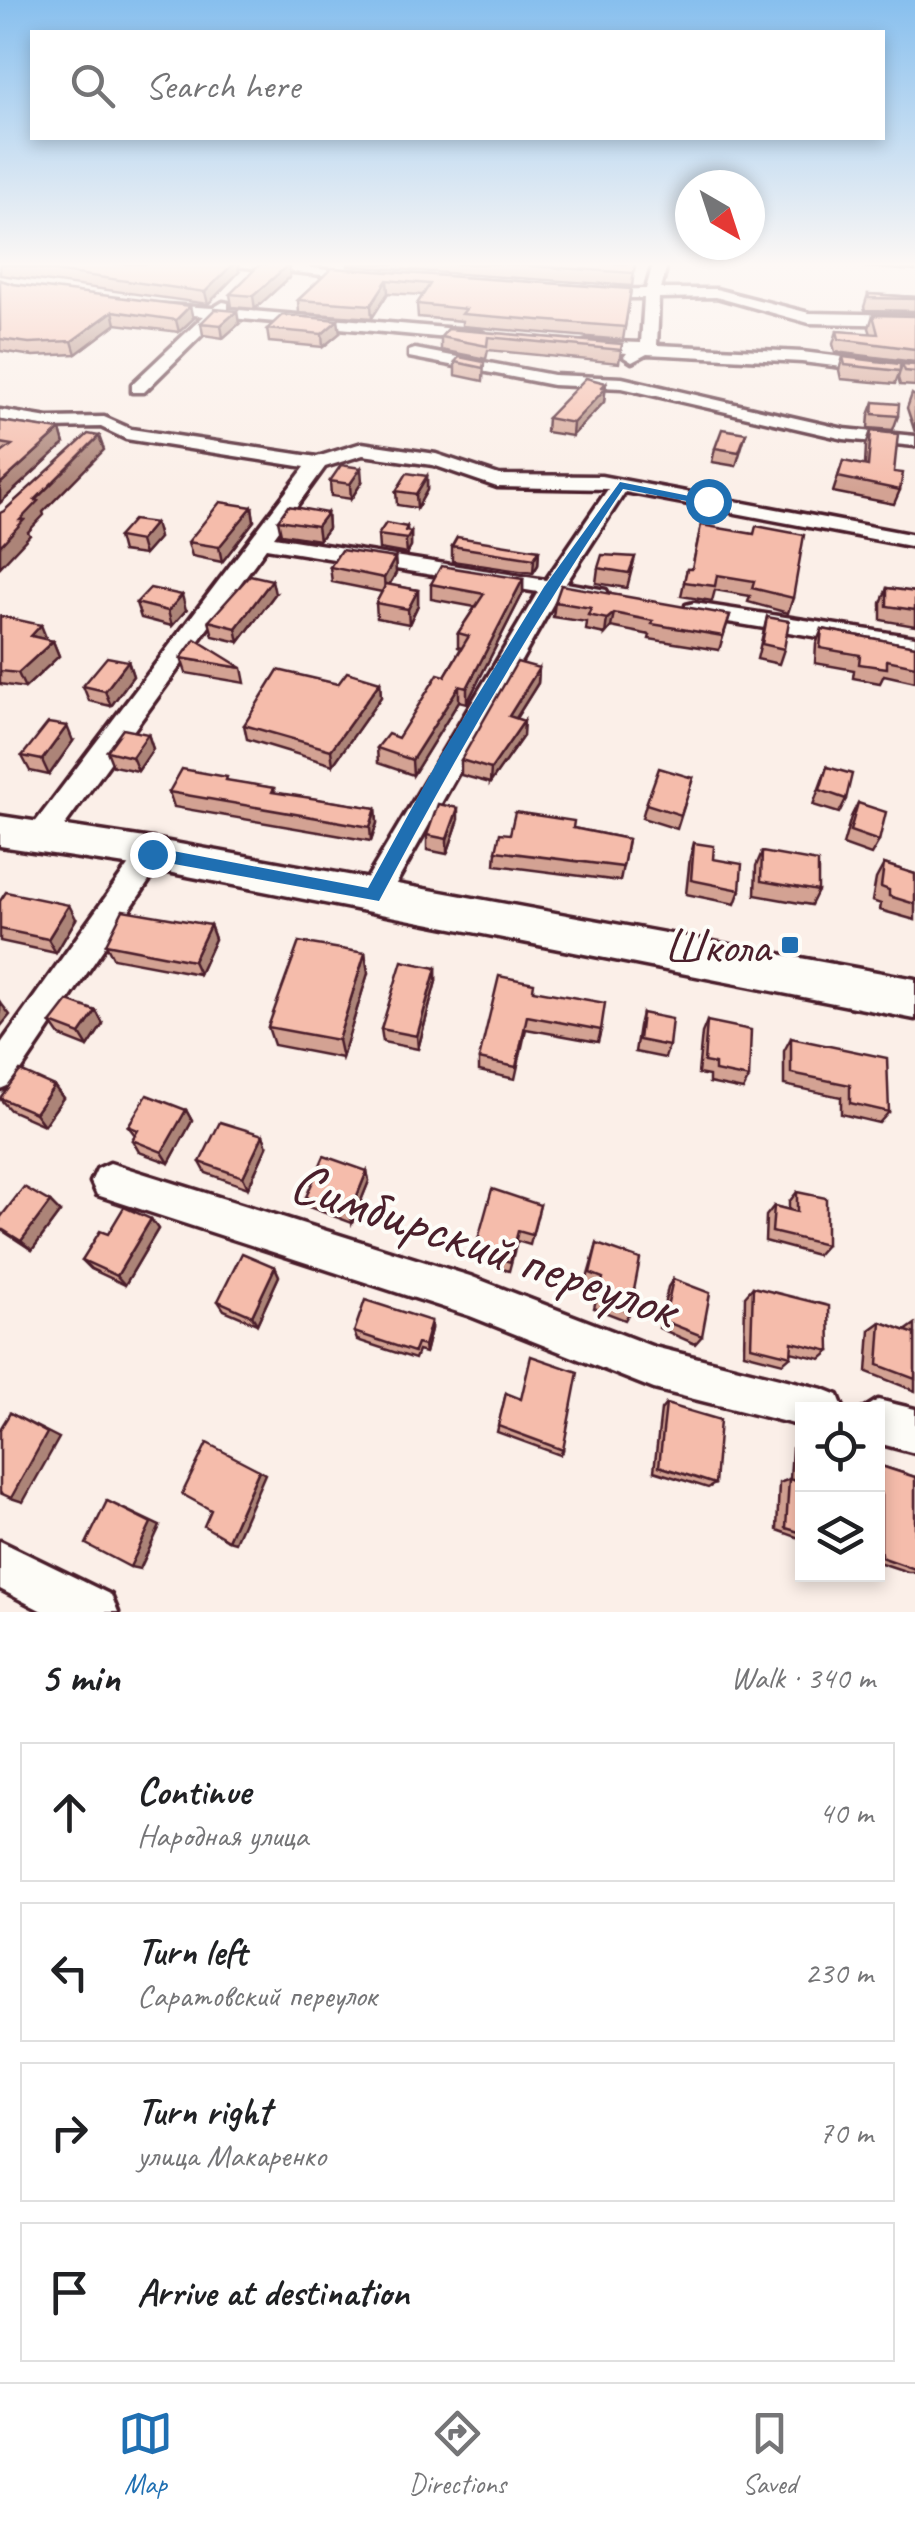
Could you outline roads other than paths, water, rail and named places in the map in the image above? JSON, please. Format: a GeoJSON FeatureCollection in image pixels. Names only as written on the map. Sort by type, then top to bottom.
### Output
{"type":"FeatureCollection","features":[{"type":"Feature","properties":{"kind":"main road"},"geometry":{"type":"LineString","coordinates":[[0,831],[152,854],[915,999]]}},
{"type":"Feature","properties":{"kind":"street"},"geometry":{"type":"LineString","coordinates":[[138,388],[189,339]]}},
{"type":"Feature","properties":{"kind":"street"},"geometry":{"type":"LineString","coordinates":[[632,385],[624,367],[637,350],[649,345],[650,339]]}},
{"type":"Feature","properties":{"kind":"street"},"geometry":{"type":"LineString","coordinates":[[570,344],[802,357],[915,371]]}},
{"type":"Feature","properties":{"kind":"street"},"geometry":{"type":"LineString","coordinates":[[415,354],[553,380],[632,385],[844,434],[915,441]]}},
{"type":"Feature","properties":{"kind":"street"},"geometry":{"type":"LineString","coordinates":[[0,415],[48,423],[104,422],[126,434],[318,464],[362,449],[436,460],[497,480],[620,485],[915,541]]}},
{"type":"Feature","properties":{"kind":"street"},"geometry":{"type":"LineString","coordinates":[[78,446],[104,422]]}},
{"type":"Feature","properties":{"kind":"street"},"geometry":{"type":"LineString","coordinates":[[41,836],[318,464]]}},
{"type":"Feature","properties":{"kind":"street"},"geometry":{"type":"LineString","coordinates":[[373,896],[446,759],[550,587],[620,485]]}},
{"type":"Feature","properties":{"kind":"street"},"geometry":{"type":"LineString","coordinates":[[263,541],[627,599]]}},
{"type":"Feature","properties":{"kind":"street"},"geometry":{"type":"LineString","coordinates":[[666,606],[915,645]]}},
{"type":"Feature","properties":{"kind":"street"},"geometry":{"type":"LineString","coordinates":[[0,1073],[152,854]]}},
{"type":"Feature","properties":{"kind":"street","name":"Симбирский переулок"},"geometry":{"type":"LineString","coordinates":[[110,1182],[470,1296],[654,1368],[795,1403]]}},
{"type":"Feature","properties":{"kind":"street"},"geometry":{"type":"LineString","coordinates":[[885,1424],[915,1431]]}},
{"type":"Feature","properties":{"kind":"street"},"geometry":{"type":"LineString","coordinates":[[0,1564],[94,1612]]}},
{"type":"Feature","properties":{"kind":"place","name":"Школа"},"geometry":{"type":"Point","coordinates":[790,945]}}]}
